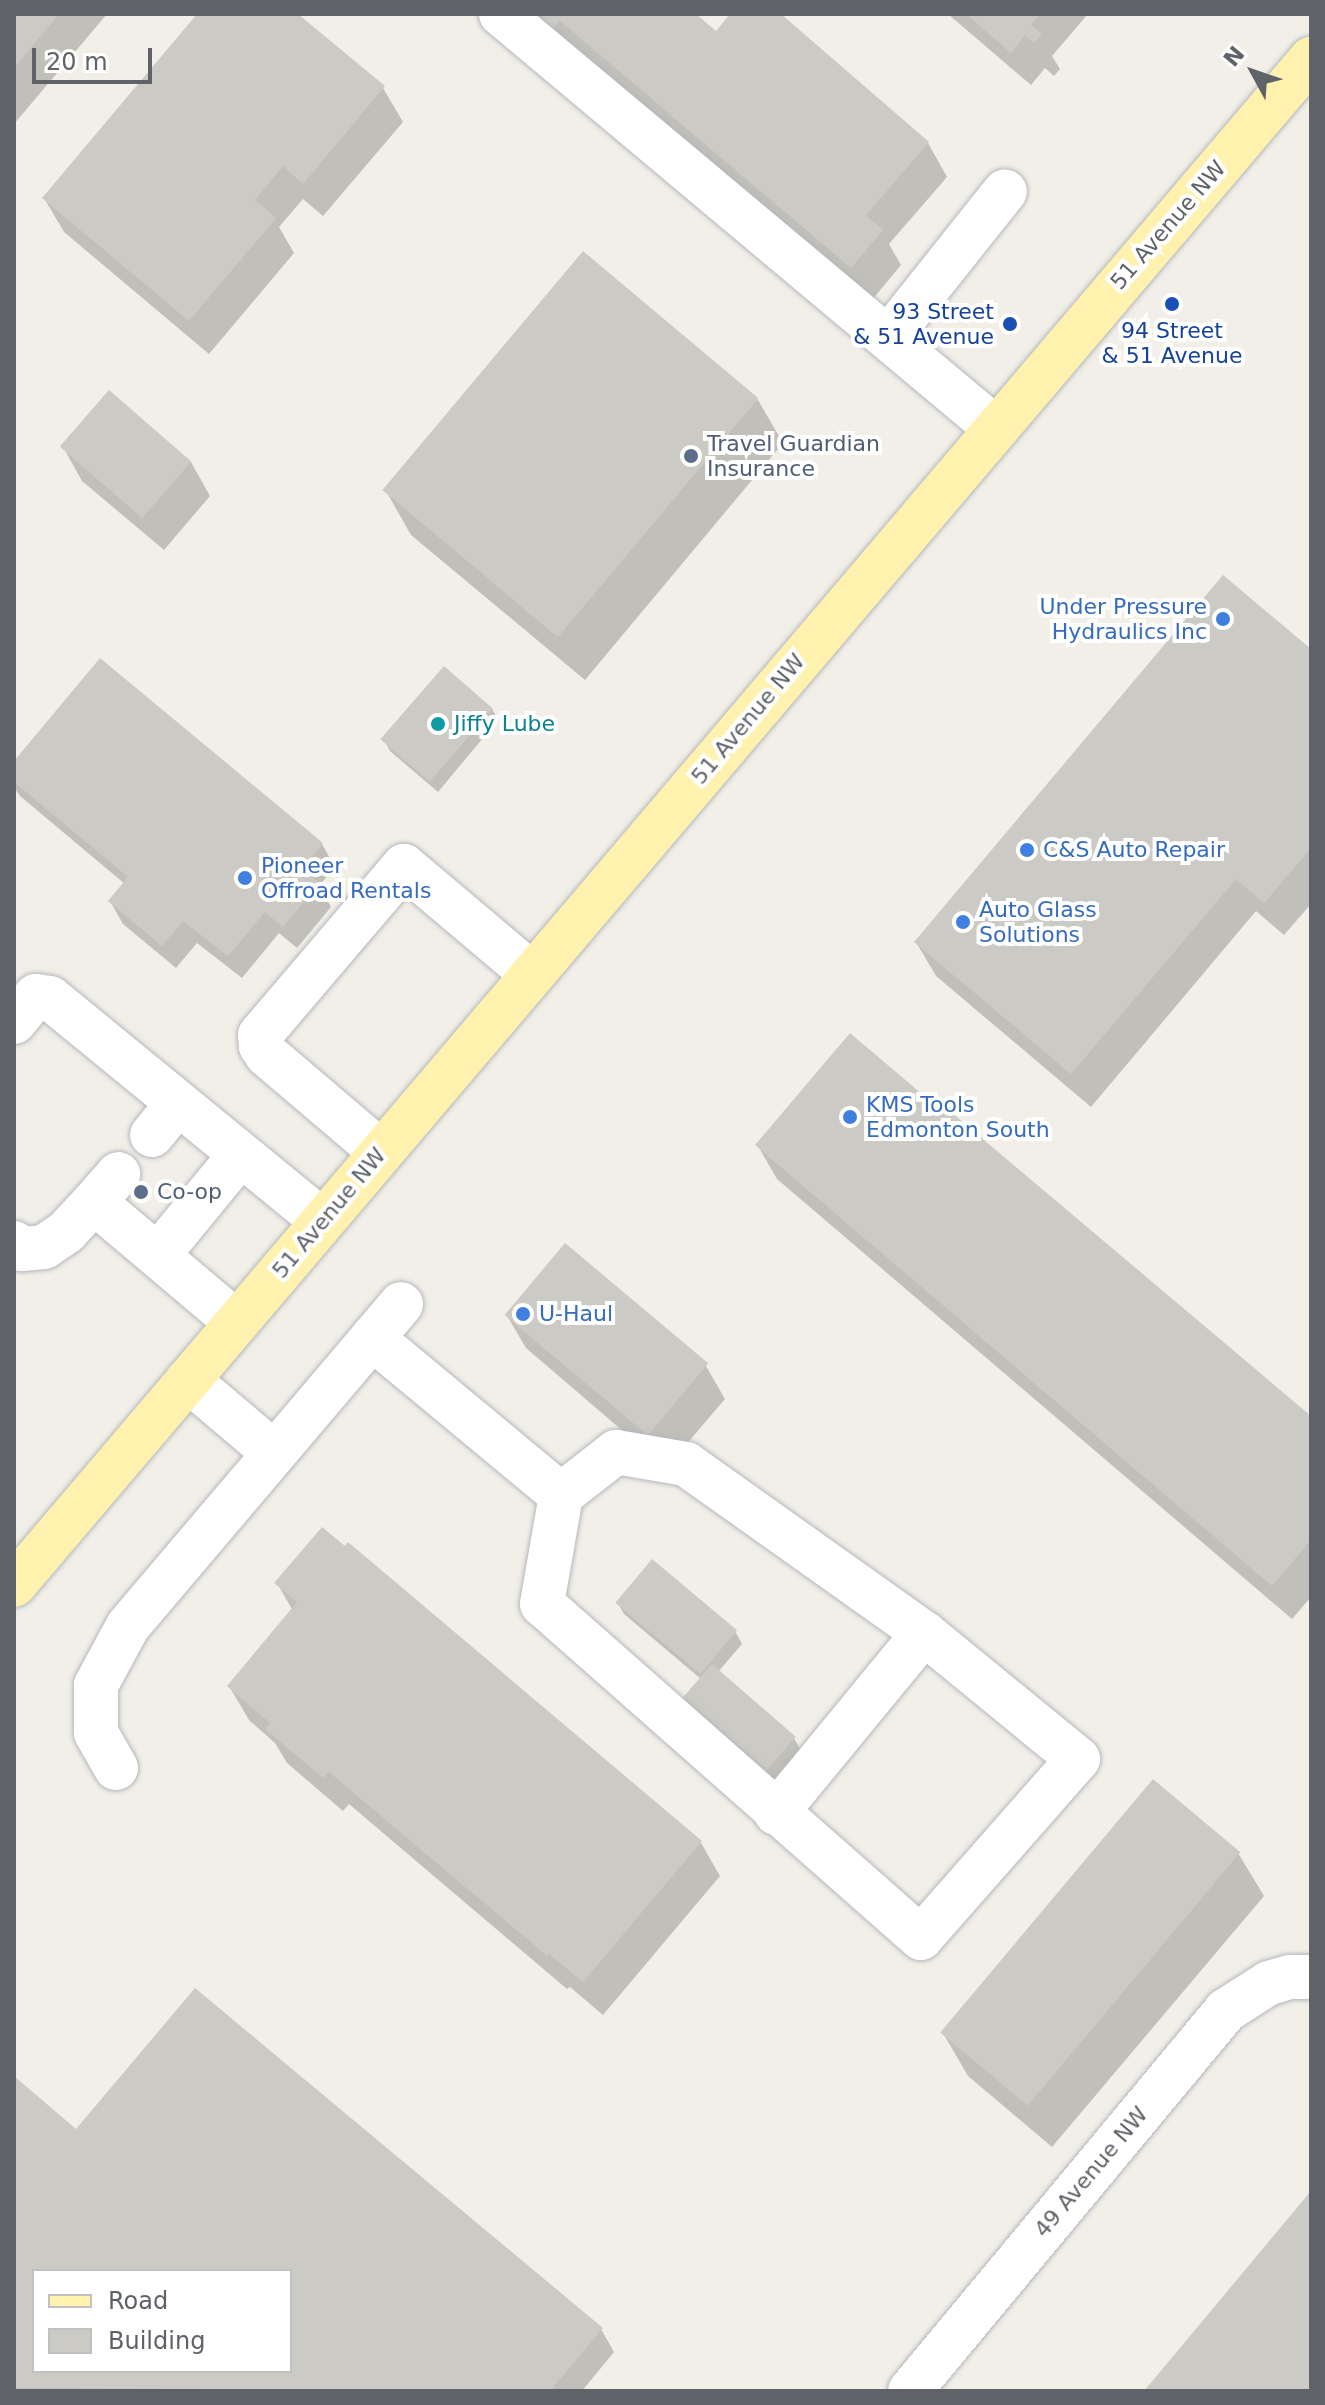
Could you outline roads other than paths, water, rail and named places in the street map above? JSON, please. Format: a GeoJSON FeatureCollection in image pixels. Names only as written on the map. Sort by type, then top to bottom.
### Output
{"type":"FeatureCollection","features":[{"type":"Feature","properties":{"kind":"main road","name":"51 Avenue NW"},"geometry":{"type":"LineString","coordinates":[[15,1582],[1311,59]]}},
{"type":"Feature","properties":{"kind":"street"},"geometry":{"type":"LineString","coordinates":[[501,14],[995,428]]}},
{"type":"Feature","properties":{"kind":"street"},"geometry":{"type":"LineString","coordinates":[[889,337],[1005,191]]}},
{"type":"Feature","properties":{"kind":"street"},"geometry":{"type":"LineString","coordinates":[[381,1152],[267,1055],[261,1046],[260,1035],[404,866],[532,974]]}},
{"type":"Feature","properties":{"kind":"street"},"geometry":{"type":"LineString","coordinates":[[14,1022],[36,996],[50,998],[165,1119],[240,1155],[322,1221]]}},
{"type":"Feature","properties":{"kind":"street"},"geometry":{"type":"LineString","coordinates":[[158,1255],[240,1155]]}},
{"type":"Feature","properties":{"kind":"street"},"geometry":{"type":"LineString","coordinates":[[14,1243],[22,1249],[44,1247],[66,1232],[106,1188],[158,1255],[236,1322]]}},
{"type":"Feature","properties":{"kind":"street"},"geometry":{"type":"LineString","coordinates":[[116,1768],[96,1733],[96,1685],[128,1626],[401,1304]]}},
{"type":"Feature","properties":{"kind":"street"},"geometry":{"type":"LineString","coordinates":[[372,1338],[561,1495]]}},
{"type":"Feature","properties":{"kind":"street"},"geometry":{"type":"LineString","coordinates":[[188,1380],[274,1453]]}},
{"type":"Feature","properties":{"kind":"street"},"geometry":{"type":"LineString","coordinates":[[616,1452],[686,1464],[924,1633],[1078,1759],[921,1938],[542,1604],[561,1495],[616,1452]]}},
{"type":"Feature","properties":{"kind":"street"},"geometry":{"type":"LineString","coordinates":[[776,1813],[924,1633]]}},
{"type":"Feature","properties":{"kind":"street","name":"49 Avenue NW"},"geometry":{"type":"LineString","coordinates":[[910,2391],[1225,2011],[1248,1993],[1300,1977]]}},
{"type":"Feature","properties":{"kind":"place","name":"94 Street & 51 Avenue"},"geometry":{"type":"Point","coordinates":[1172,304]}},
{"type":"Feature","properties":{"kind":"place","name":"93 Street & 51 Avenue"},"geometry":{"type":"Point","coordinates":[1010,324]}},
{"type":"Feature","properties":{"kind":"place","name":"Travel Guardian Insurance"},"geometry":{"type":"Point","coordinates":[691,456]}},
{"type":"Feature","properties":{"kind":"place","name":"Under Pressure Hydraulics Inc"},"geometry":{"type":"Point","coordinates":[1223,619]}},
{"type":"Feature","properties":{"kind":"place","name":"Jiffy Lube"},"geometry":{"type":"Point","coordinates":[438,724]}},
{"type":"Feature","properties":{"kind":"place","name":"C&S Auto Repair"},"geometry":{"type":"Point","coordinates":[1027,850]}},
{"type":"Feature","properties":{"kind":"place","name":"Pioneer Offroad Rentals"},"geometry":{"type":"Point","coordinates":[245,878]}},
{"type":"Feature","properties":{"kind":"place","name":"Auto Glass Solutions"},"geometry":{"type":"Point","coordinates":[963,922]}},
{"type":"Feature","properties":{"kind":"place","name":"KMS Tools Edmonton South"},"geometry":{"type":"Point","coordinates":[850,1117]}},
{"type":"Feature","properties":{"kind":"place","name":"Co-op"},"geometry":{"type":"Point","coordinates":[141,1192]}},
{"type":"Feature","properties":{"kind":"place","name":"U-Haul"},"geometry":{"type":"Point","coordinates":[523,1314]}}]}
